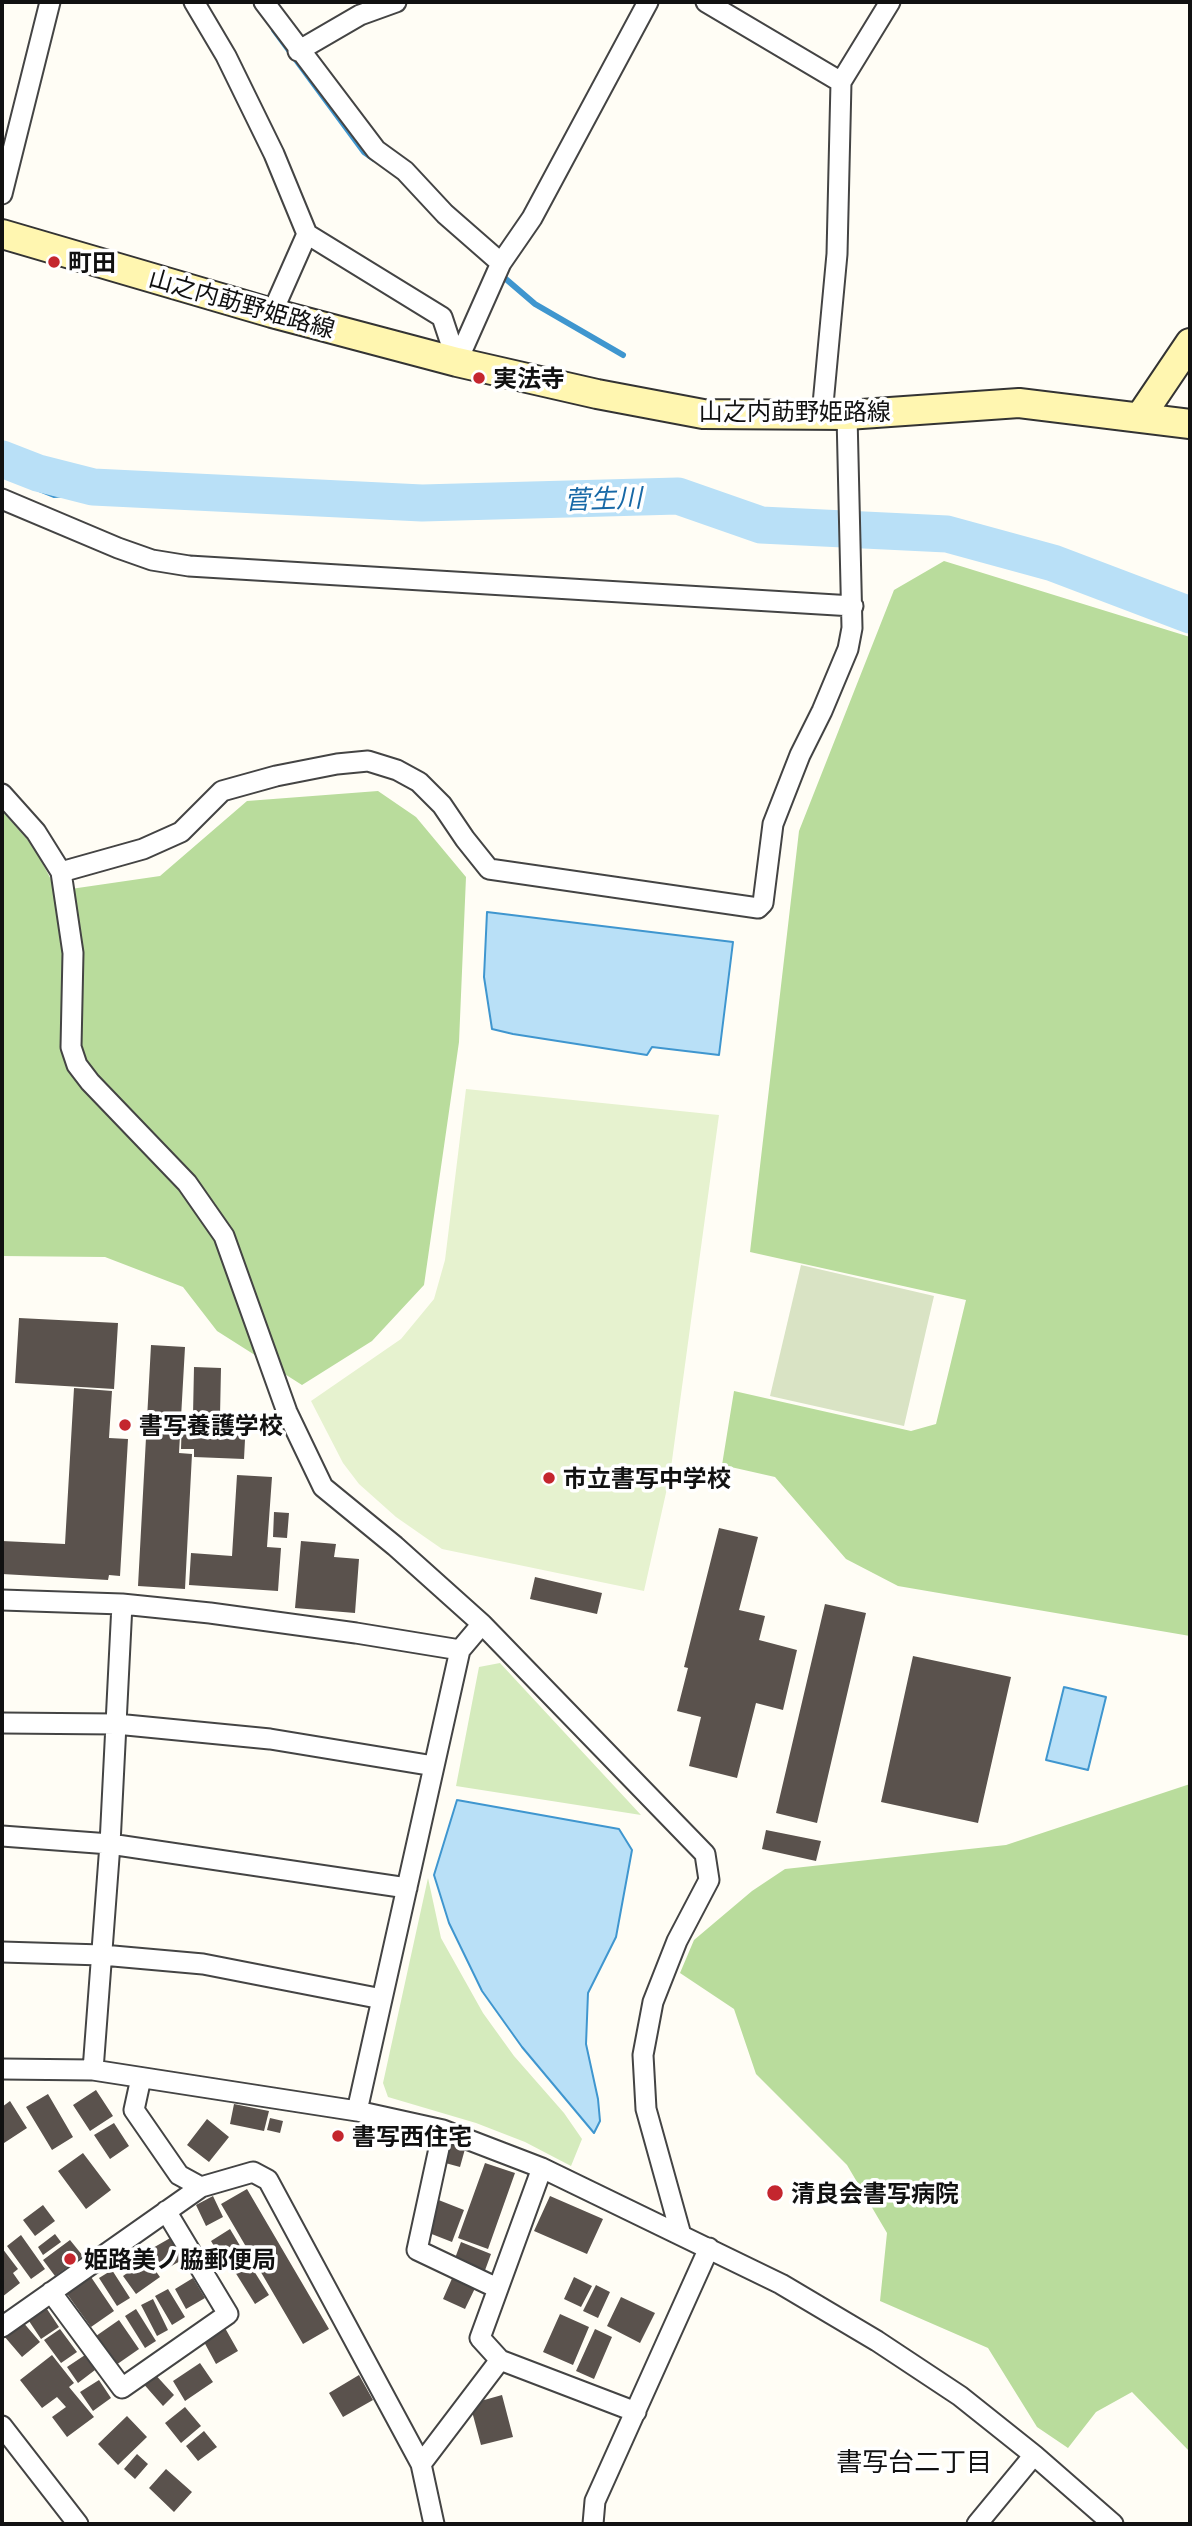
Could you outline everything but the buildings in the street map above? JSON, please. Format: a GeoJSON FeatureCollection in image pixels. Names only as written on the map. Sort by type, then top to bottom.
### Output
{"type":"FeatureCollection","features":[{"type":"Feature","properties":{"kind":"main road","name":"山之内莇野姫路線"},"geometry":{"type":"LineString","coordinates":[[2,233],[272,313],[457,362],[597,394],[703,414],[839,424],[1019,403],[1190,424]]}},
{"type":"Feature","properties":{"kind":"main road"},"geometry":{"type":"LineString","coordinates":[[1140,417],[1190,343]]}},
{"type":"Feature","properties":{"kind":"street"},"geometry":{"type":"LineString","coordinates":[[2,194],[50,2]]}},
{"type":"Feature","properties":{"kind":"street"},"geometry":{"type":"LineString","coordinates":[[194,2],[226,56],[274,154],[307,234],[442,317],[457,362]]}},
{"type":"Feature","properties":{"kind":"street"},"geometry":{"type":"LineString","coordinates":[[264,2],[298,51],[376,150],[405,171],[445,214],[501,262]]}},
{"type":"Feature","properties":{"kind":"street"},"geometry":{"type":"LineString","coordinates":[[298,51],[360,16],[396,2]]}},
{"type":"Feature","properties":{"kind":"street"},"geometry":{"type":"LineString","coordinates":[[457,362],[501,262],[532,218],[648,2]]}},
{"type":"Feature","properties":{"kind":"street"},"geometry":{"type":"LineString","coordinates":[[706,2],[841,82]]}},
{"type":"Feature","properties":{"kind":"street"},"geometry":{"type":"LineString","coordinates":[[61,872],[143,849],[181,832],[222,791],[276,776],[368,761],[419,782],[442,805],[489,869],[758,908],[763,903],[773,824],[800,755],[848,649],[852,628],[853,602],[839,424],[837,254],[841,82],[890,2]]}},
{"type":"Feature","properties":{"kind":"street"},"geometry":{"type":"LineString","coordinates":[[272,313],[307,234]]}},
{"type":"Feature","properties":{"kind":"street"},"geometry":{"type":"LineString","coordinates":[[2,499],[118,548],[152,560],[189,566],[853,602]]}},
{"type":"Feature","properties":{"kind":"street"},"geometry":{"type":"LineString","coordinates":[[2,794],[36,832],[61,872],[73,953],[71,1047],[77,1065],[187,1183],[224,1236],[287,1412],[323,1487],[395,1546],[482,1624],[705,1854],[709,1880],[677,1941],[653,2002],[643,2055],[646,2109],[681,2235]]}},
{"type":"Feature","properties":{"kind":"street"},"geometry":{"type":"LineString","coordinates":[[2,1600],[122,1604],[330,1629],[460,1650]]}},
{"type":"Feature","properties":{"kind":"street"},"geometry":{"type":"LineString","coordinates":[[93,2070],[110,1844],[122,1604]]}},
{"type":"Feature","properties":{"kind":"street"},"geometry":{"type":"LineString","coordinates":[[357,2111],[460,1650],[482,1624]]}},
{"type":"Feature","properties":{"kind":"street"},"geometry":{"type":"LineString","coordinates":[[2,1723],[116,1724],[270,1739],[434,1766]]}},
{"type":"Feature","properties":{"kind":"street"},"geometry":{"type":"LineString","coordinates":[[2,1836],[110,1844],[407,1888]]}},
{"type":"Feature","properties":{"kind":"street"},"geometry":{"type":"LineString","coordinates":[[2,1952],[102,1955],[203,1964],[382,1999]]}},
{"type":"Feature","properties":{"kind":"street"},"geometry":{"type":"LineString","coordinates":[[2,2069],[93,2070],[357,2111],[443,2130],[542,2168],[781,2284],[877,2341],[960,2396],[1034,2455],[1113,2524]]}},
{"type":"Feature","properties":{"kind":"street"},"geometry":{"type":"LineString","coordinates":[[141,2078],[134,2110],[179,2175],[201,2187]]}},
{"type":"Feature","properties":{"kind":"street"},"geometry":{"type":"LineString","coordinates":[[443,2130],[417,2250],[497,2288]]}},
{"type":"Feature","properties":{"kind":"street"},"geometry":{"type":"LineString","coordinates":[[542,2168],[480,2338],[500,2360],[636,2412]]}},
{"type":"Feature","properties":{"kind":"street"},"geometry":{"type":"LineString","coordinates":[[2,2326],[201,2187],[253,2172],[268,2180],[421,2464],[435,2524]]}},
{"type":"Feature","properties":{"kind":"street"},"geometry":{"type":"LineString","coordinates":[[51,2292],[122,2388],[228,2314],[166,2211]]}},
{"type":"Feature","properties":{"kind":"street"},"geometry":{"type":"LineString","coordinates":[[593,2524],[595,2501],[709,2248]]}},
{"type":"Feature","properties":{"kind":"street"},"geometry":{"type":"LineString","coordinates":[[421,2464],[500,2360]]}},
{"type":"Feature","properties":{"kind":"street"},"geometry":{"type":"LineString","coordinates":[[2,2426],[78,2524]]}},
{"type":"Feature","properties":{"kind":"street"},"geometry":{"type":"LineString","coordinates":[[976,2524],[1034,2455]]}},
{"type":"Feature","properties":{"kind":"green space"},"geometry":{"type":"Polygon","coordinates":[[[944,561],[1190,637],[1190,1636],[898,1586],[846,1559],[775,1477],[722,1465],[734,1391],[911,1431],[936,1424],[966,1300],[750,1252],[799,831],[894,590],[944,561]]]}},
{"type":"Feature","properties":{"kind":"green space"},"geometry":{"type":"Polygon","coordinates":[[[378,791],[416,817],[466,877],[459,1042],[424,1285],[372,1341],[302,1385],[217,1331],[183,1287],[105,1257],[2,1256],[2,811],[34,847],[57,891],[160,876],[247,801],[378,791]]]}},
{"type":"Feature","properties":{"kind":"green space"},"geometry":{"type":"Polygon","coordinates":[[[466,1089],[719,1115],[670,1475],[644,1591],[442,1549],[396,1517],[359,1484],[343,1463],[311,1401],[401,1339],[434,1299],[445,1260],[466,1089]]]}},
{"type":"Feature","properties":{"kind":"green space"},"geometry":{"type":"Polygon","coordinates":[[[801,1265],[934,1296],[904,1426],[770,1396],[801,1265]]]}},
{"type":"Feature","properties":{"kind":"green space"},"geometry":{"type":"Polygon","coordinates":[[[500,1663],[641,1815],[456,1786],[479,1667],[500,1663]]]}},
{"type":"Feature","properties":{"kind":"green space"},"geometry":{"type":"Polygon","coordinates":[[[1190,1784],[1190,2452],[1132,2392],[1096,2412],[1068,2448],[1037,2427],[988,2348],[880,2301],[887,2233],[847,2165],[756,2074],[734,2009],[680,1973],[694,1940],[752,1891],[785,1869],[1006,1845],[1190,1784]]]}},
{"type":"Feature","properties":{"kind":"green space"},"geometry":{"type":"Polygon","coordinates":[[[428,1878],[441,1938],[483,2013],[514,2056],[564,2113],[582,2139],[571,2166],[525,2142],[476,2123],[388,2097],[383,2083],[428,1878]]]}},
{"type":"Feature","properties":{"kind":"water"},"geometry":{"type":"Polygon","coordinates":[[[2,441],[78,477],[147,490],[54,497],[2,476],[2,441]]]}},
{"type":"Feature","properties":{"kind":"water"},"geometry":{"type":"Polygon","coordinates":[[[487,912],[733,942],[719,1055],[652,1047],[647,1055],[492,1029],[484,977],[487,912]]]}},
{"type":"Feature","properties":{"kind":"water"},"geometry":{"type":"Polygon","coordinates":[[[1064,1687],[1106,1697],[1088,1770],[1046,1760],[1064,1687]]]}},
{"type":"Feature","properties":{"kind":"water"},"geometry":{"type":"Polygon","coordinates":[[[457,1800],[619,1829],[632,1850],[616,1937],[588,1993],[586,2044],[600,2121],[594,2133],[522,2047],[482,1991],[449,1923],[434,1875],[457,1800]]]}},
{"type":"Feature","properties":{"kind":"waterway"},"geometry":{"type":"LineString","coordinates":[[274,30],[364,152],[374,159]]}},
{"type":"Feature","properties":{"kind":"waterway"},"geometry":{"type":"LineString","coordinates":[[500,274],[535,304],[623,355]]}},
{"type":"Feature","properties":{"kind":"waterway","name":"菅生川"},"geometry":{"type":"LineString","coordinates":[[2,459],[38,473],[93,487],[422,503],[678,496],[761,525],[947,534],[1053,563],[1190,615]]}},
{"type":"Feature","properties":{"kind":"place","name":"町田"},"geometry":{"type":"Point","coordinates":[54,262]}},
{"type":"Feature","properties":{"kind":"place","name":"実法寺"},"geometry":{"type":"Point","coordinates":[479,378]}},
{"type":"Feature","properties":{"kind":"place","name":"書写養護学校"},"geometry":{"type":"Point","coordinates":[125,1425]}},
{"type":"Feature","properties":{"kind":"place","name":"市立書写中学校"},"geometry":{"type":"Point","coordinates":[549,1478]}},
{"type":"Feature","properties":{"kind":"place","name":"書写西住宅"},"geometry":{"type":"Point","coordinates":[338,2136]}},
{"type":"Feature","properties":{"kind":"place","name":"清良会書写病院"},"geometry":{"type":"Point","coordinates":[775,2193]}},
{"type":"Feature","properties":{"kind":"place","name":"姫路美ノ脇郵便局"},"geometry":{"type":"Point","coordinates":[70,2259]}},
{"type":"Feature","properties":{"kind":"district","name":"書写台二丁目"},"geometry":{"type":"Point","coordinates":[914,2461]}}]}
